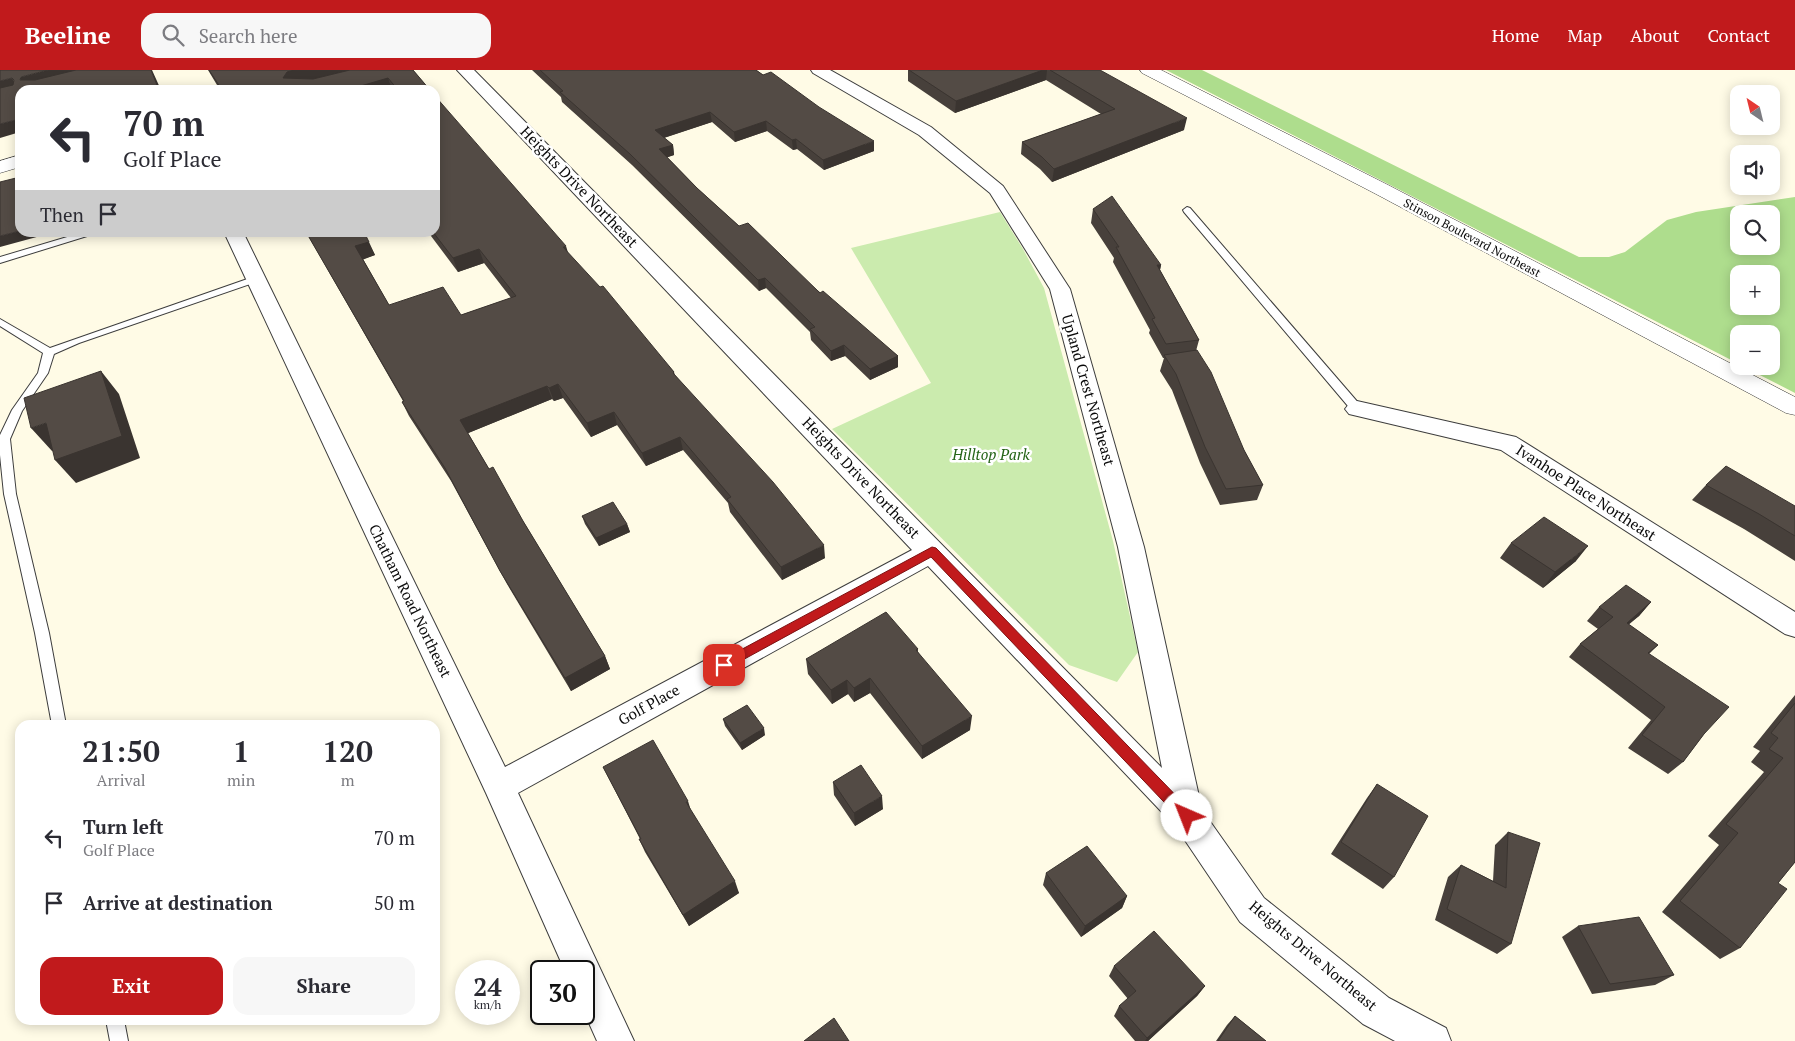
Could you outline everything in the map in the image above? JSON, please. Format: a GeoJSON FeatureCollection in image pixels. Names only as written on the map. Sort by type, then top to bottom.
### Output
{"type":"FeatureCollection","features":[{"type":"Feature","properties":{"kind":"street","name":"Heights Drive Northeast"},"geometry":{"type":"LineString","coordinates":[[465,70],[1187,816],[1252,910],[1376,1011],[1433,1041]]}},
{"type":"Feature","properties":{"kind":"street","name":"Upland Crest Northeast"},"geometry":{"type":"LineString","coordinates":[[819,70],[925,131],[997,190],[1060,289],[1132,547],[1187,816]]}},
{"type":"Feature","properties":{"kind":"street","name":"Stinson Boulevard Northeast"},"geometry":{"type":"LineString","coordinates":[[1148,70],[1383,190],[1795,408]]}},
{"type":"Feature","properties":{"kind":"street"},"geometry":{"type":"LineString","coordinates":[[0,166],[15,162]]}},
{"type":"Feature","properties":{"kind":"street","name":"Chatham Road Northeast"},"geometry":{"type":"LineString","coordinates":[[235,237],[499,787],[578,960]]}},
{"type":"Feature","properties":{"kind":"street","name":"Ivanhoe Place Northeast"},"geometry":{"type":"LineString","coordinates":[[1357,408],[1508,443],[1795,626]]}},
{"type":"Feature","properties":{"kind":"street","name":"Golf Place"},"geometry":{"type":"LineString","coordinates":[[499,787],[932,551]]}},
{"type":"Feature","properties":{"kind":"street","name":"Chatham Road Northeast"},"geometry":{"type":"LineString","coordinates":[[595,996],[616,1041]]}},
{"type":"Feature","properties":{"kind":"lane"},"geometry":{"type":"LineString","coordinates":[[1187,210],[1357,408]]}},
{"type":"Feature","properties":{"kind":"lane"},"geometry":{"type":"LineString","coordinates":[[0,260],[79,237]]}},
{"type":"Feature","properties":{"kind":"lane"},"geometry":{"type":"LineString","coordinates":[[58,720],[42,633],[10,494],[4,439],[18,410],[43,374],[49,352],[75,340],[256,279]]}},
{"type":"Feature","properties":{"kind":"lane"},"geometry":{"type":"LineString","coordinates":[[0,322],[49,352]]}},
{"type":"Feature","properties":{"kind":"lane"},"geometry":{"type":"LineString","coordinates":[[116,1025],[119,1041]]}},
{"type":"Feature","properties":{"kind":"green space"},"geometry":{"type":"Polygon","coordinates":[[[1166,70],[1202,70],[1579,257],[1609,257],[1625,252],[1667,220],[1696,212],[1730,207],[1730,255],[1780,255],[1780,205],[1742,205],[1795,197],[1795,393],[1760,375],[1780,375],[1780,325],[1730,325],[1730,359],[1166,70]]]}},
{"type":"Feature","properties":{"kind":"green space","name":"Hilltop Park"},"geometry":{"type":"Polygon","coordinates":[[[1000,212],[1044,288],[1113,541],[1138,652],[1117,682],[1069,665],[832,429],[931,383],[851,248],[1000,212]]]}},
{"type":"Feature","properties":{"kind":"building"},"geometry":{"type":"Polygon","coordinates":[[[0,70],[48,70],[21,77],[20,80],[35,80],[76,70],[151,70],[157,85],[15,85],[15,120],[0,124],[0,88],[13,85],[14,80],[12,78],[0,81],[0,70]]]}},
{"type":"Feature","properties":{"kind":"building"},"geometry":{"type":"Polygon","coordinates":[[[209,70],[294,70],[287,72],[283,78],[313,79],[350,70],[413,70],[426,85],[394,85],[388,78],[364,85],[219,85],[209,70]]]}},
{"type":"Feature","properties":{"kind":"building"},"geometry":{"type":"Polygon","coordinates":[[[540,70],[756,70],[763,75],[771,72],[819,107],[874,141],[823,160],[796,139],[792,140],[766,121],[734,132],[710,112],[655,130],[673,145],[659,149],[697,188],[739,226],[748,223],[820,293],[823,291],[898,356],[870,369],[844,345],[831,351],[810,329],[815,327],[765,278],[758,280],[630,154],[560,92],[563,91],[540,70]]]}},
{"type":"Feature","properties":{"kind":"building"},"geometry":{"type":"Polygon","coordinates":[[[909,70],[1043,70],[956,101],[909,70]]]}},
{"type":"Feature","properties":{"kind":"building"},"geometry":{"type":"Polygon","coordinates":[[[1050,70],[1100,70],[1187,118],[1054,169],[1022,142],[1115,109],[1050,70]]]}},
{"type":"Feature","properties":{"kind":"building"},"geometry":{"type":"Polygon","coordinates":[[[440,102],[566,246],[563,247],[600,287],[603,286],[673,373],[773,482],[824,545],[781,567],[727,499],[731,497],[680,437],[642,453],[614,412],[587,423],[558,384],[549,388],[547,386],[460,420],[489,469],[493,467],[523,521],[605,656],[565,678],[500,571],[445,468],[402,402],[404,401],[309,237],[366,237],[369,242],[355,246],[389,305],[443,287],[461,315],[516,296],[479,249],[453,258],[437,237],[440,237],[440,102]]]}},
{"type":"Feature","properties":{"kind":"building"},"geometry":{"type":"Polygon","coordinates":[[[15,178],[15,232],[0,236],[0,182],[15,178]]]}},
{"type":"Feature","properties":{"kind":"building"},"geometry":{"type":"Polygon","coordinates":[[[1112,196],[1161,265],[1157,265],[1199,340],[1166,344],[1152,319],[1155,318],[1116,247],[1119,247],[1093,209],[1112,196]]]}},
{"type":"Feature","properties":{"kind":"building"},"geometry":{"type":"Polygon","coordinates":[[[1197,350],[1211,372],[1244,450],[1263,485],[1226,489],[1205,447],[1176,374],[1164,355],[1197,350]]]}},
{"type":"Feature","properties":{"kind":"building"},"geometry":{"type":"Polygon","coordinates":[[[101,371],[122,436],[55,460],[46,423],[31,428],[24,398],[101,371]]]}},
{"type":"Feature","properties":{"kind":"building"},"geometry":{"type":"Polygon","coordinates":[[[1726,466],[1795,506],[1795,536],[1706,485],[1726,466]]]}},
{"type":"Feature","properties":{"kind":"building"},"geometry":{"type":"Polygon","coordinates":[[[613,502],[627,524],[596,538],[582,516],[613,502]]]}},
{"type":"Feature","properties":{"kind":"building"},"geometry":{"type":"Polygon","coordinates":[[[1544,517],[1588,546],[1555,572],[1511,543],[1544,517]]]}},
{"type":"Feature","properties":{"kind":"building"},"geometry":{"type":"Polygon","coordinates":[[[1626,585],[1651,602],[1627,623],[1658,645],[1648,653],[1729,707],[1704,734],[1683,762],[1642,735],[1665,707],[1580,644],[1613,617],[1599,607],[1626,585]]]}},
{"type":"Feature","properties":{"kind":"building"},"geometry":{"type":"Polygon","coordinates":[[[886,612],[972,716],[922,746],[870,678],[854,688],[847,680],[831,690],[806,659],[886,612]]]}},
{"type":"Feature","properties":{"kind":"building"},"geometry":{"type":"Polygon","coordinates":[[[1795,703],[1795,862],[1778,883],[1787,889],[1740,948],[1680,901],[1738,833],[1726,824],[1783,758],[1769,749],[1778,738],[1771,733],[1795,703]]]}},
{"type":"Feature","properties":{"kind":"building"},"geometry":{"type":"Polygon","coordinates":[[[747,705],[764,728],[740,743],[723,719],[747,705]]]}},
{"type":"Feature","properties":{"kind":"building"},"geometry":{"type":"Polygon","coordinates":[[[653,740],[688,801],[686,802],[735,881],[683,915],[639,839],[641,839],[603,767],[653,740]]]}},
{"type":"Feature","properties":{"kind":"building"},"geometry":{"type":"Polygon","coordinates":[[[861,765],[882,796],[854,813],[833,782],[861,765]]]}},
{"type":"Feature","properties":{"kind":"building"},"geometry":{"type":"Polygon","coordinates":[[[1377,784],[1428,816],[1394,877],[1341,842],[1377,784]]]}},
{"type":"Feature","properties":{"kind":"building"},"geometry":{"type":"Polygon","coordinates":[[[1508,832],[1540,843],[1511,944],[1447,909],[1461,865],[1506,888],[1508,832]]]}},
{"type":"Feature","properties":{"kind":"building"},"geometry":{"type":"Polygon","coordinates":[[[1087,846],[1127,896],[1085,926],[1046,873],[1087,846]]]}},
{"type":"Feature","properties":{"kind":"building"},"geometry":{"type":"Polygon","coordinates":[[[1639,917],[1674,975],[1610,984],[1578,926],[1639,917]]]}},
{"type":"Feature","properties":{"kind":"building"},"geometry":{"type":"Polygon","coordinates":[[[1154,931],[1205,986],[1147,1038],[1119,1006],[1136,991],[1114,966],[1154,931]]]}},
{"type":"Feature","properties":{"kind":"building"},"geometry":{"type":"Polygon","coordinates":[[[1235,1016],[1266,1041],[1218,1041],[1235,1016]]]}},
{"type":"Feature","properties":{"kind":"building"},"geometry":{"type":"Polygon","coordinates":[[[834,1018],[849,1041],[804,1041],[834,1018]]]}},
{"type":"Feature","properties":{"kind":"route"},"geometry":{"type":"LineString","coordinates":[[724,665],[932,551],[1187,816]]}}]}
